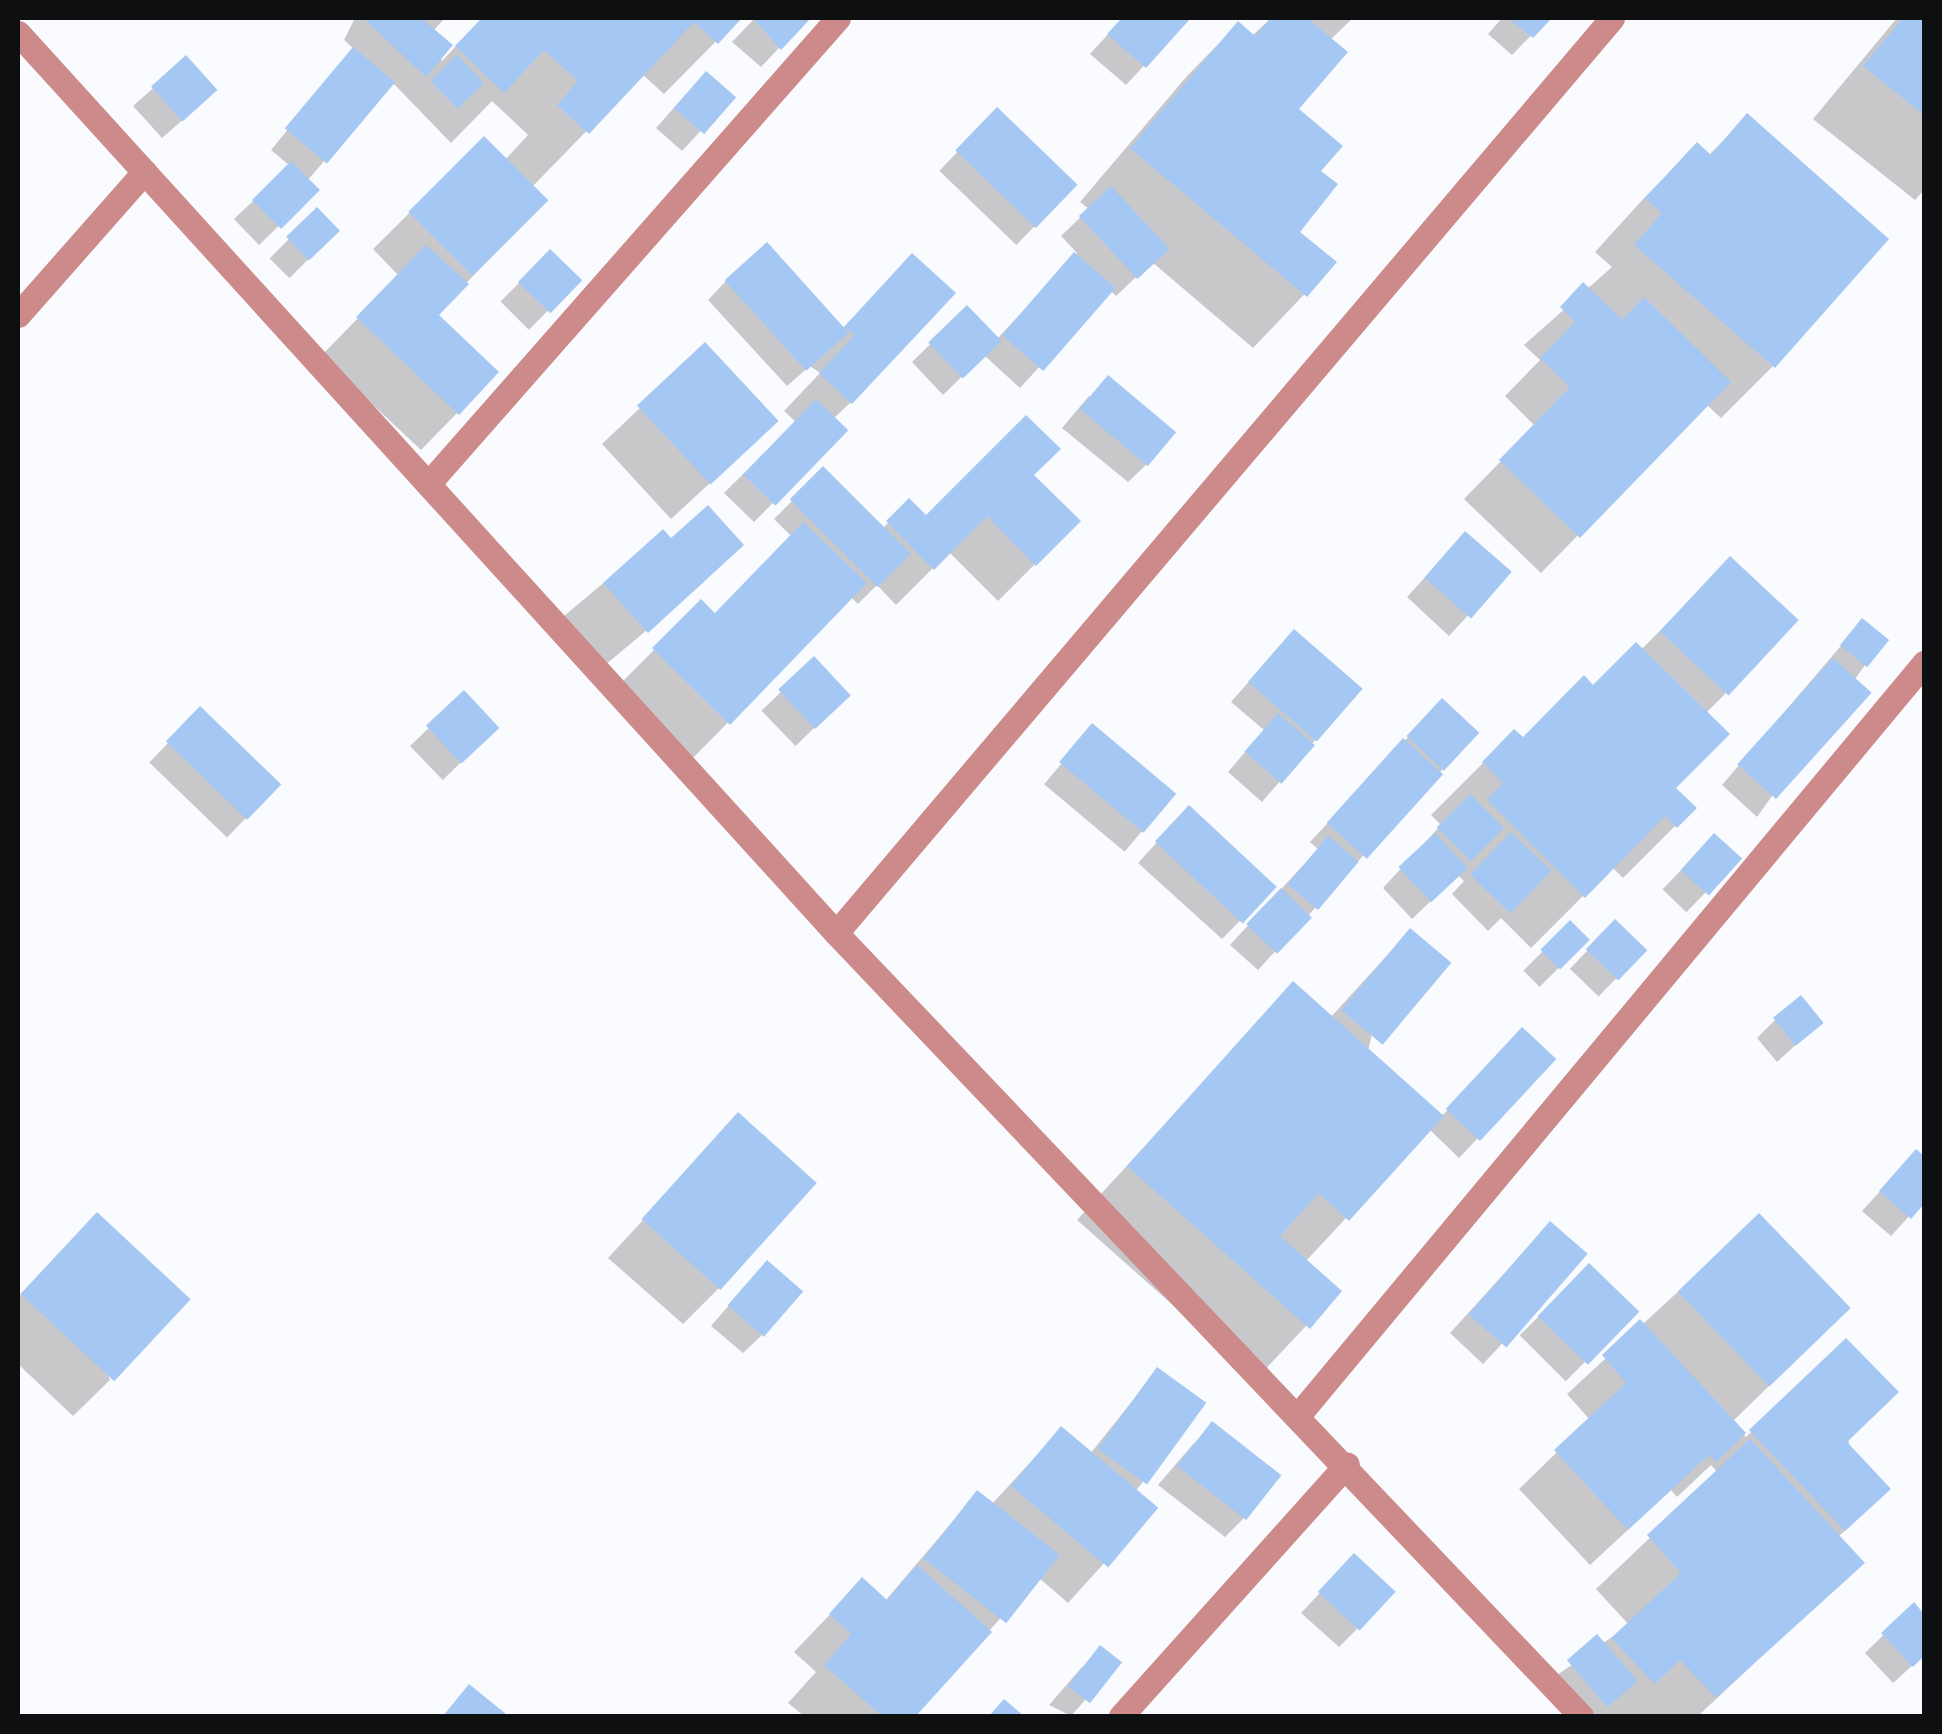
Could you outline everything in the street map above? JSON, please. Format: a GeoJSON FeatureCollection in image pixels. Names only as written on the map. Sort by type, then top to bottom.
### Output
{"type":"FeatureCollection","features":[{"type":"Feature","properties":{"kind":"street"},"geometry":{"type":"LineString","coordinates":[[428,484],[838,18]]}},
{"type":"Feature","properties":{"kind":"street"},"geometry":{"type":"LineString","coordinates":[[836,933],[1612,18]]}},
{"type":"Feature","properties":{"kind":"street"},"geometry":{"type":"LineString","coordinates":[[18,33],[836,933],[1300,1413],[1581,1716]]}},
{"type":"Feature","properties":{"kind":"street"},"geometry":{"type":"LineString","coordinates":[[18,315],[144,172]]}},
{"type":"Feature","properties":{"kind":"street"},"geometry":{"type":"LineString","coordinates":[[1300,1413],[1924,663]]}},
{"type":"Feature","properties":{"kind":"street"},"geometry":{"type":"LineString","coordinates":[[1121,1716],[1347,1464]]}},
{"type":"Feature","properties":{"kind":"building"},"geometry":{"type":"Polygon","coordinates":[[[363,18],[421,18],[453,45],[426,77],[363,18]]]}},
{"type":"Feature","properties":{"kind":"building"},"geometry":{"type":"Polygon","coordinates":[[[482,18],[742,18],[718,44],[694,22],[589,134],[557,105],[578,81],[544,50],[504,93],[455,46],[482,18]]]}},
{"type":"Feature","properties":{"kind":"building"},"geometry":{"type":"Polygon","coordinates":[[[753,18],[811,18],[781,50],[753,18]]]}},
{"type":"Feature","properties":{"kind":"building"},"geometry":{"type":"Polygon","coordinates":[[[1122,18],[1190,19],[1146,68],[1107,34],[1122,18]]]}},
{"type":"Feature","properties":{"kind":"building"},"geometry":{"type":"Polygon","coordinates":[[[1271,18],[1307,18],[1348,52],[1299,109],[1343,146],[1321,171],[1338,184],[1300,232],[1337,262],[1307,297],[1130,148],[1238,21],[1255,36],[1271,18]]]}},
{"type":"Feature","properties":{"kind":"building"},"geometry":{"type":"Polygon","coordinates":[[[1508,18],[1552,18],[1533,38],[1508,18]]]}},
{"type":"Feature","properties":{"kind":"building"},"geometry":{"type":"Polygon","coordinates":[[[1903,18],[1924,18],[1924,115],[1863,66],[1903,18]]]}},
{"type":"Feature","properties":{"kind":"building"},"geometry":{"type":"Polygon","coordinates":[[[353,47],[395,82],[327,164],[285,128],[353,47]]]}},
{"type":"Feature","properties":{"kind":"building"},"geometry":{"type":"Polygon","coordinates":[[[186,55],[217,90],[183,121],[151,86],[186,55]]]}},
{"type":"Feature","properties":{"kind":"building"},"geometry":{"type":"Polygon","coordinates":[[[457,55],[484,83],[457,109],[430,81],[457,55]]]}},
{"type":"Feature","properties":{"kind":"building"},"geometry":{"type":"Polygon","coordinates":[[[706,71],[736,97],[704,134],[674,108],[706,71]]]}},
{"type":"Feature","properties":{"kind":"building"},"geometry":{"type":"Polygon","coordinates":[[[997,107],[1078,185],[1036,228],[955,150],[997,107]]]}},
{"type":"Feature","properties":{"kind":"building"},"geometry":{"type":"Polygon","coordinates":[[[1747,113],[1889,239],[1775,368],[1634,245],[1662,213],[1645,198],[1697,142],[1711,155],[1747,113]]]}},
{"type":"Feature","properties":{"kind":"building"},"geometry":{"type":"Polygon","coordinates":[[[484,136],[548,200],[473,276],[408,212],[484,136]]]}},
{"type":"Feature","properties":{"kind":"building"},"geometry":{"type":"Polygon","coordinates":[[[291,161],[320,190],[281,229],[252,200],[291,161]]]}},
{"type":"Feature","properties":{"kind":"building"},"geometry":{"type":"Polygon","coordinates":[[[1111,186],[1170,249],[1137,279],[1079,216],[1111,186]]]}},
{"type":"Feature","properties":{"kind":"building"},"geometry":{"type":"Polygon","coordinates":[[[317,207],[340,231],[309,261],[286,237],[317,207]]]}},
{"type":"Feature","properties":{"kind":"building"},"geometry":{"type":"Polygon","coordinates":[[[767,242],[849,333],[806,371],[725,280],[767,242]]]}},
{"type":"Feature","properties":{"kind":"building"},"geometry":{"type":"Polygon","coordinates":[[[426,245],[469,284],[439,315],[499,372],[459,415],[356,317],[426,245]]]}},
{"type":"Feature","properties":{"kind":"building"},"geometry":{"type":"Polygon","coordinates":[[[550,249],[582,280],[550,313],[518,282],[550,249]]]}},
{"type":"Feature","properties":{"kind":"building"},"geometry":{"type":"Polygon","coordinates":[[[1074,252],[1116,288],[1043,371],[1002,335],[1074,252]]]}},
{"type":"Feature","properties":{"kind":"building"},"geometry":{"type":"Polygon","coordinates":[[[912,253],[956,293],[852,404],[819,373],[855,335],[844,327],[912,253]]]}},
{"type":"Feature","properties":{"kind":"building"},"geometry":{"type":"Polygon","coordinates":[[[1583,282],[1622,320],[1644,297],[1731,382],[1580,538],[1499,460],[1570,387],[1540,358],[1575,322],[1560,307],[1583,282]]]}},
{"type":"Feature","properties":{"kind":"building"},"geometry":{"type":"Polygon","coordinates":[[[967,305],[1002,341],[963,378],[928,343],[967,305]]]}},
{"type":"Feature","properties":{"kind":"building"},"geometry":{"type":"Polygon","coordinates":[[[705,342],[779,421],[711,484],[637,405],[705,342]]]}},
{"type":"Feature","properties":{"kind":"building"},"geometry":{"type":"Polygon","coordinates":[[[1108,375],[1176,432],[1148,466],[1080,409],[1108,375]]]}},
{"type":"Feature","properties":{"kind":"building"},"geometry":{"type":"Polygon","coordinates":[[[816,399],[848,430],[775,506],[743,475],[816,399]]]}},
{"type":"Feature","properties":{"kind":"building"},"geometry":{"type":"Polygon","coordinates":[[[1026,415],[1061,449],[1034,475],[1081,521],[1036,566],[987,516],[934,570],[886,521],[909,498],[926,515],[1026,415]]]}},
{"type":"Feature","properties":{"kind":"building"},"geometry":{"type":"Polygon","coordinates":[[[823,466],[911,554],[877,587],[790,499],[823,466]]]}},
{"type":"Feature","properties":{"kind":"building"},"geometry":{"type":"Polygon","coordinates":[[[708,505],[744,545],[648,633],[603,583],[663,529],[671,538],[708,505]]]}},
{"type":"Feature","properties":{"kind":"building"},"geometry":{"type":"Polygon","coordinates":[[[803,522],[867,583],[730,725],[652,648],[701,599],[715,613],[803,522]]]}},
{"type":"Feature","properties":{"kind":"building"},"geometry":{"type":"Polygon","coordinates":[[[1465,531],[1512,572],[1471,618],[1424,578],[1465,531]]]}},
{"type":"Feature","properties":{"kind":"building"},"geometry":{"type":"Polygon","coordinates":[[[1730,556],[1799,620],[1729,695],[1660,631],[1730,556]]]}},
{"type":"Feature","properties":{"kind":"building"},"geometry":{"type":"Polygon","coordinates":[[[1862,618],[1889,640],[1867,667],[1840,645],[1862,618]]]}},
{"type":"Feature","properties":{"kind":"building"},"geometry":{"type":"Polygon","coordinates":[[[1294,629],[1363,689],[1317,742],[1248,682],[1294,629]]]}},
{"type":"Feature","properties":{"kind":"building"},"geometry":{"type":"Polygon","coordinates":[[[1636,642],[1730,734],[1676,788],[1697,808],[1677,828],[1665,816],[1585,898],[1487,800],[1503,783],[1482,762],[1514,729],[1523,737],[1584,675],[1593,685],[1636,642]]]}},
{"type":"Feature","properties":{"kind":"building"},"geometry":{"type":"Polygon","coordinates":[[[814,656],[851,695],[815,729],[778,689],[814,656]]]}},
{"type":"Feature","properties":{"kind":"building"},"geometry":{"type":"Polygon","coordinates":[[[1833,658],[1872,693],[1776,799],[1737,764],[1833,658]]]}},
{"type":"Feature","properties":{"kind":"building"},"geometry":{"type":"Polygon","coordinates":[[[464,690],[499,728],[461,763],[426,725],[464,690]]]}},
{"type":"Feature","properties":{"kind":"building"},"geometry":{"type":"Polygon","coordinates":[[[1442,698],[1479,733],[1444,771],[1407,736],[1442,698]]]}},
{"type":"Feature","properties":{"kind":"building"},"geometry":{"type":"Polygon","coordinates":[[[200,706],[281,784],[247,820],[166,741],[200,706]]]}},
{"type":"Feature","properties":{"kind":"building"},"geometry":{"type":"Polygon","coordinates":[[[1278,713],[1315,745],[1282,784],[1245,751],[1278,713]]]}},
{"type":"Feature","properties":{"kind":"building"},"geometry":{"type":"Polygon","coordinates":[[[1092,723],[1176,794],[1143,833],[1059,762],[1092,723]]]}},
{"type":"Feature","properties":{"kind":"building"},"geometry":{"type":"Polygon","coordinates":[[[1403,738],[1443,774],[1367,859],[1327,823],[1403,738]]]}},
{"type":"Feature","properties":{"kind":"building"},"geometry":{"type":"Polygon","coordinates":[[[1470,794],[1504,828],[1471,861],[1437,827],[1470,794]]]}},
{"type":"Feature","properties":{"kind":"building"},"geometry":{"type":"Polygon","coordinates":[[[1189,805],[1277,887],[1243,923],[1155,842],[1189,805]]]}},
{"type":"Feature","properties":{"kind":"building"},"geometry":{"type":"Polygon","coordinates":[[[1511,832],[1551,871],[1510,913],[1470,874],[1511,832]]]}},
{"type":"Feature","properties":{"kind":"building"},"geometry":{"type":"Polygon","coordinates":[[[1435,833],[1468,868],[1431,902],[1398,867],[1435,833]]]}},
{"type":"Feature","properties":{"kind":"building"},"geometry":{"type":"Polygon","coordinates":[[[1714,833],[1742,858],[1709,896],[1681,870],[1714,833]]]}},
{"type":"Feature","properties":{"kind":"building"},"geometry":{"type":"Polygon","coordinates":[[[1328,836],[1359,862],[1318,910],[1288,884],[1328,836]]]}},
{"type":"Feature","properties":{"kind":"building"},"geometry":{"type":"Polygon","coordinates":[[[1281,888],[1312,918],[1277,954],[1246,924],[1281,888]]]}},
{"type":"Feature","properties":{"kind":"building"},"geometry":{"type":"Polygon","coordinates":[[[1615,919],[1647,950],[1618,980],[1586,949],[1615,919]]]}},
{"type":"Feature","properties":{"kind":"building"},"geometry":{"type":"Polygon","coordinates":[[[1570,920],[1590,940],[1560,969],[1540,950],[1570,920]]]}},
{"type":"Feature","properties":{"kind":"building"},"geometry":{"type":"Polygon","coordinates":[[[1410,928],[1451,963],[1383,1045],[1341,1010],[1410,928]]]}},
{"type":"Feature","properties":{"kind":"building"},"geometry":{"type":"Polygon","coordinates":[[[1293,981],[1444,1116],[1349,1221],[1319,1193],[1280,1236],[1342,1291],[1310,1329],[1127,1166],[1293,981]]]}},
{"type":"Feature","properties":{"kind":"building"},"geometry":{"type":"Polygon","coordinates":[[[1801,995],[1824,1023],[1796,1046],[1773,1018],[1801,995]]]}},
{"type":"Feature","properties":{"kind":"building"},"geometry":{"type":"Polygon","coordinates":[[[1522,1027],[1556,1059],[1480,1141],[1446,1109],[1522,1027]]]}},
{"type":"Feature","properties":{"kind":"building"},"geometry":{"type":"Polygon","coordinates":[[[738,1112],[817,1183],[720,1290],[642,1219],[738,1112]]]}},
{"type":"Feature","properties":{"kind":"building"},"geometry":{"type":"Polygon","coordinates":[[[1916,1149],[1924,1156],[1924,1204],[1911,1219],[1879,1191],[1916,1149]]]}},
{"type":"Feature","properties":{"kind":"building"},"geometry":{"type":"Polygon","coordinates":[[[97,1212],[191,1299],[114,1381],[21,1294],[97,1212]]]}},
{"type":"Feature","properties":{"kind":"building"},"geometry":{"type":"Polygon","coordinates":[[[1759,1213],[1851,1308],[1769,1386],[1678,1291],[1759,1213]]]}},
{"type":"Feature","properties":{"kind":"building"},"geometry":{"type":"Polygon","coordinates":[[[1550,1221],[1588,1254],[1506,1347],[1469,1315],[1550,1221]]]}},
{"type":"Feature","properties":{"kind":"building"},"geometry":{"type":"Polygon","coordinates":[[[767,1260],[803,1291],[764,1337],[728,1305],[767,1260]]]}},
{"type":"Feature","properties":{"kind":"building"},"geometry":{"type":"Polygon","coordinates":[[[1589,1263],[1639,1312],[1588,1365],[1538,1316],[1589,1263]]]}},
{"type":"Feature","properties":{"kind":"building"},"geometry":{"type":"Polygon","coordinates":[[[1640,1319],[1746,1433],[1716,1462],[1709,1455],[1628,1530],[1554,1450],[1626,1383],[1602,1355],[1640,1319]]]}},
{"type":"Feature","properties":{"kind":"building"},"geometry":{"type":"Polygon","coordinates":[[[1846,1338],[1899,1392],[1847,1442],[1891,1489],[1845,1531],[1749,1430],[1846,1338]]]}},
{"type":"Feature","properties":{"kind":"building"},"geometry":{"type":"Polygon","coordinates":[[[1157,1367],[1206,1403],[1147,1485],[1098,1449],[1157,1367]]]}},
{"type":"Feature","properties":{"kind":"building"},"geometry":{"type":"Polygon","coordinates":[[[1212,1421],[1281,1475],[1246,1520],[1177,1466],[1212,1421]]]}},
{"type":"Feature","properties":{"kind":"building"},"geometry":{"type":"Polygon","coordinates":[[[1061,1426],[1158,1508],[1108,1567],[1011,1486],[1061,1426]]]}},
{"type":"Feature","properties":{"kind":"building"},"geometry":{"type":"Polygon","coordinates":[[[1750,1439],[1865,1563],[1716,1698],[1680,1660],[1655,1684],[1611,1638],[1681,1573],[1647,1535],[1750,1439]]]}},
{"type":"Feature","properties":{"kind":"building"},"geometry":{"type":"Polygon","coordinates":[[[977,1490],[1060,1555],[1006,1623],[923,1559],[977,1490]]]}},
{"type":"Feature","properties":{"kind":"building"},"geometry":{"type":"Polygon","coordinates":[[[1354,1553],[1396,1592],[1360,1631],[1318,1592],[1354,1553]]]}},
{"type":"Feature","properties":{"kind":"building"},"geometry":{"type":"Polygon","coordinates":[[[917,1565],[992,1632],[916,1716],[882,1716],[824,1665],[851,1634],[829,1614],[862,1577],[887,1600],[917,1565]]]}},
{"type":"Feature","properties":{"kind":"building"},"geometry":{"type":"Polygon","coordinates":[[[1914,1602],[1924,1614],[1924,1656],[1913,1667],[1881,1633],[1914,1602]]]}},
{"type":"Feature","properties":{"kind":"building"},"geometry":{"type":"Polygon","coordinates":[[[1597,1634],[1638,1681],[1607,1707],[1567,1660],[1597,1634]]]}},
{"type":"Feature","properties":{"kind":"building"},"geometry":{"type":"Polygon","coordinates":[[[1100,1645],[1122,1662],[1090,1703],[1068,1686],[1100,1645]]]}},
{"type":"Feature","properties":{"kind":"building"},"geometry":{"type":"Polygon","coordinates":[[[469,1684],[506,1714],[443,1716],[469,1684]]]}},
{"type":"Feature","properties":{"kind":"building"},"geometry":{"type":"Polygon","coordinates":[[[1004,1699],[1024,1716],[989,1716],[1004,1699]]]}}]}
